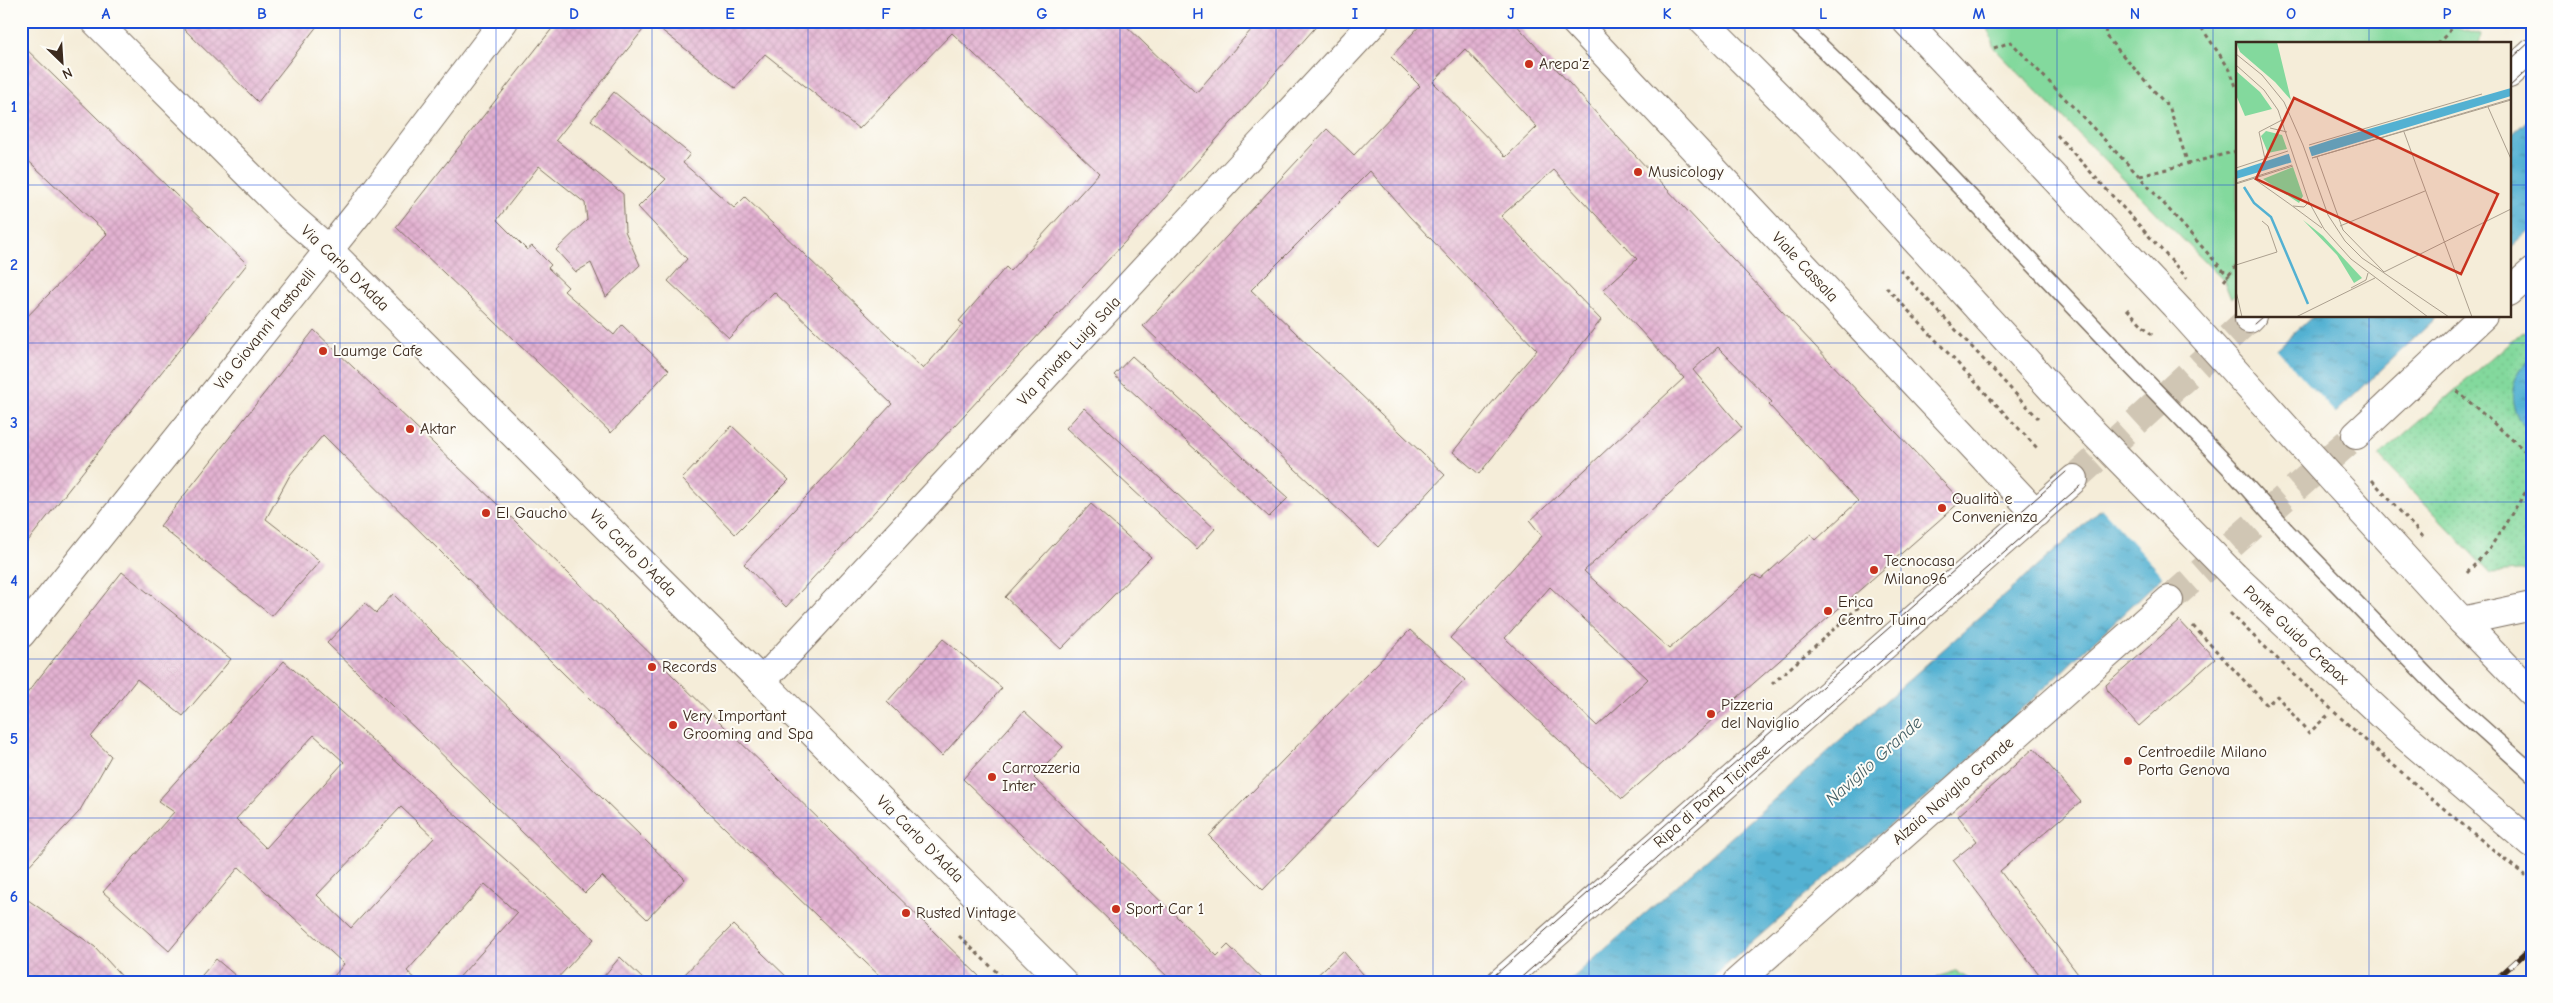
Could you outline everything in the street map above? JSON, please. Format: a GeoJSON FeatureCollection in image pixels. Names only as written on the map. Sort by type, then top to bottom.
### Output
{"type":"FeatureCollection","features":[{"type":"Feature","properties":{"kind":"street","name":"Via Carlo D'Adda"},"geometry":{"type":"LineString","coordinates":[[95,21],[289,215],[328,249],[1063,982]]}},
{"type":"Feature","properties":{"kind":"street","name":"Via Giovanni Pastorelli"},"geometry":{"type":"LineString","coordinates":[[21,634],[360,211],[504,21]]}},
{"type":"Feature","properties":{"kind":"street","name":"Via privata Luigi Sala"},"geometry":{"type":"LineString","coordinates":[[762,681],[1375,21]]}},
{"type":"Feature","properties":{"kind":"street","name":"Viale Cassala"},"geometry":{"type":"LineString","coordinates":[[1574,21],[2036,513]]}},
{"type":"Feature","properties":{"kind":"street","name":"Ponte Guido Crepax"},"geometry":{"type":"LineString","coordinates":[[1703,21],[1844,162],[2073,412],[2241,583],[2396,728],[2532,844]]}},
{"type":"Feature","properties":{"kind":"street"},"geometry":{"type":"LineString","coordinates":[[1906,21],[2182,313],[2462,621],[2532,693]]}},
{"type":"Feature","properties":{"kind":"street"},"geometry":{"type":"LineString","coordinates":[[2510,73],[2532,53]]}},
{"type":"Feature","properties":{"kind":"street"},"geometry":{"type":"LineString","coordinates":[[2510,291],[2532,272]]}},
{"type":"Feature","properties":{"kind":"street"},"geometry":{"type":"LineString","coordinates":[[2356,435],[2481,318]]}},
{"type":"Feature","properties":{"kind":"street","name":"Ripa di Porta Ticinese"},"geometry":{"type":"LineString","coordinates":[[1501,982],[2074,479]]}},
{"type":"Feature","properties":{"kind":"street","name":"Alzaia Naviglio Grande"},"geometry":{"type":"LineString","coordinates":[[1737,982],[2169,600]]}},
{"type":"Feature","properties":{"kind":"street"},"geometry":{"type":"LineString","coordinates":[[2462,621],[2532,606]]}},
{"type":"Feature","properties":{"kind":"lane"},"geometry":{"type":"LineString","coordinates":[[1794,21],[1888,111],[2443,693],[2532,773]]}},
{"type":"Feature","properties":{"kind":"path"},"geometry":{"type":"LineString","coordinates":[[2107,21],[2105,35],[2170,109],[2188,164]]}},
{"type":"Feature","properties":{"kind":"path"},"geometry":{"type":"LineString","coordinates":[[2197,21],[2230,70],[2236,86]]}},
{"type":"Feature","properties":{"kind":"path"},"geometry":{"type":"LineString","coordinates":[[2439,42],[2449,32],[2451,25]]}},
{"type":"Feature","properties":{"kind":"path"},"geometry":{"type":"LineString","coordinates":[[1994,48],[2011,42],[2139,176],[2229,276]]}},
{"type":"Feature","properties":{"kind":"path"},"geometry":{"type":"LineString","coordinates":[[2139,176],[2236,151]]}},
{"type":"Feature","properties":{"kind":"path"},"geometry":{"type":"LineString","coordinates":[[2224,281],[2236,266]]}},
{"type":"Feature","properties":{"kind":"path"},"geometry":{"type":"LineString","coordinates":[[1886,287],[2039,450]]}},
{"type":"Feature","properties":{"kind":"path"},"geometry":{"type":"LineString","coordinates":[[2457,391],[2532,457]]}},
{"type":"Feature","properties":{"kind":"path"},"geometry":{"type":"LineString","coordinates":[[2474,567],[2490,548],[2532,482]]}},
{"type":"Feature","properties":{"kind":"path"},"geometry":{"type":"LineString","coordinates":[[2169,600],[2267,705],[2277,696],[2309,733],[2333,710]]}},
{"type":"Feature","properties":{"kind":"path"},"geometry":{"type":"LineString","coordinates":[[1772,684],[1860,606]]}},
{"type":"Feature","properties":{"kind":"path"},"geometry":{"type":"LineString","coordinates":[[959,936],[1007,982]]}},
{"type":"Feature","properties":{"kind":"green space"},"geometry":{"type":"Polygon","coordinates":[[[1986,21],[2434,21],[2481,34],[2479,42],[2236,42],[2236,294],[2231,299],[2224,281],[1994,48],[1986,21]]]}},
{"type":"Feature","properties":{"kind":"green space"},"geometry":{"type":"Polygon","coordinates":[[[2532,328],[2532,570],[2490,573],[2379,456],[2521,333],[2532,328]]]}},
{"type":"Feature","properties":{"kind":"green space"},"geometry":{"type":"Polygon","coordinates":[[[1956,971],[1973,982],[1932,982],[1937,977],[1956,971]]]}},
{"type":"Feature","properties":{"kind":"water"},"geometry":{"type":"Polygon","coordinates":[[[2532,116],[2532,228],[2510,248],[2510,136],[2532,116]]]}},
{"type":"Feature","properties":{"kind":"water","name":"Naviglio Grande"},"geometry":{"type":"Polygon","coordinates":[[[2311,318],[2436,318],[1945,782],[1845,861],[1707,982],[1568,982],[2068,539],[2311,318]]]}},
{"type":"Feature","properties":{"kind":"water"},"geometry":{"type":"Polygon","coordinates":[[[2532,358],[2532,433],[2517,416],[2512,396],[2517,375],[2532,358]]]}},
{"type":"Feature","properties":{"kind":"pier"},"geometry":{"type":"Polygon","coordinates":[[[2275,347],[2337,415],[2165,578],[2100,507],[2275,347]]]}},
{"type":"Feature","properties":{"kind":"building"},"geometry":{"type":"Polygon","coordinates":[[[176,21],[321,21],[258,102],[176,21]]]}},
{"type":"Feature","properties":{"kind":"building"},"geometry":{"type":"Polygon","coordinates":[[[558,21],[650,21],[556,140],[623,194],[625,231],[640,265],[606,297],[591,263],[576,272],[556,250],[587,220],[585,203],[539,166],[497,220],[527,250],[532,246],[551,265],[548,268],[568,287],[564,291],[614,335],[622,325],[669,370],[611,433],[396,227],[558,21]]]}},
{"type":"Feature","properties":{"kind":"building"},"geometry":{"type":"Polygon","coordinates":[[[650,21],[1121,21],[1196,93],[1259,21],[1321,21],[1148,217],[786,607],[744,564],[892,404],[774,292],[729,338],[668,281],[687,259],[638,207],[666,179],[591,120],[614,92],[690,154],[683,163],[734,208],[745,197],[923,369],[963,324],[959,321],[1006,267],[1010,271],[1099,173],[952,33],[859,129],[765,54],[735,88],[650,21]]]}},
{"type":"Feature","properties":{"kind":"building"},"geometry":{"type":"Polygon","coordinates":[[[1424,21],[1513,21],[1617,136],[1961,501],[1622,799],[1450,638],[1542,536],[1530,521],[1684,378],[1603,290],[1637,259],[1554,170],[1501,216],[1601,320],[1479,474],[1453,452],[1537,350],[1409,216],[1370,171],[1251,290],[1445,475],[1378,547],[1143,326],[1327,129],[1354,155],[1420,86],[1391,57],[1424,21]],[[1465,49],[1433,82],[1506,157],[1537,127],[1465,49]],[[1718,347],[1693,370],[1742,428],[1584,571],[1669,649],[1754,575],[1761,579],[1811,534],[1816,540],[1858,501],[1769,405],[1772,402],[1718,347]],[[1550,587],[1505,638],[1597,726],[1648,679],[1550,587]]]}},
{"type":"Feature","properties":{"kind":"building"},"geometry":{"type":"Polygon","coordinates":[[[21,44],[247,264],[21,550],[21,323],[107,234],[21,154],[21,44]]]}},
{"type":"Feature","properties":{"kind":"building"},"geometry":{"type":"Polygon","coordinates":[[[314,330],[516,522],[985,982],[886,982],[565,675],[323,435],[290,475],[266,519],[320,561],[272,616],[160,526],[314,330]]]}},
{"type":"Feature","properties":{"kind":"building"},"geometry":{"type":"Polygon","coordinates":[[[1132,356],[1288,498],[1269,517],[1114,375],[1132,356]]]}},
{"type":"Feature","properties":{"kind":"building"},"geometry":{"type":"Polygon","coordinates":[[[1084,408],[1215,529],[1197,549],[1066,428],[1084,408]]]}},
{"type":"Feature","properties":{"kind":"building"},"geometry":{"type":"Polygon","coordinates":[[[732,426],[789,480],[735,534],[682,479],[732,426]]]}},
{"type":"Feature","properties":{"kind":"building"},"geometry":{"type":"Polygon","coordinates":[[[1091,504],[1151,557],[1061,649],[1005,597],[1091,504]]]}},
{"type":"Feature","properties":{"kind":"building"},"geometry":{"type":"Polygon","coordinates":[[[122,572],[231,659],[183,716],[137,679],[91,737],[111,756],[79,812],[21,874],[21,701],[122,572]]]}},
{"type":"Feature","properties":{"kind":"building"},"geometry":{"type":"Polygon","coordinates":[[[393,594],[685,879],[647,919],[602,876],[585,893],[327,643],[365,603],[376,613],[393,594]]]}},
{"type":"Feature","properties":{"kind":"building"},"geometry":{"type":"Polygon","coordinates":[[[2179,620],[2215,659],[2139,726],[2108,692],[2106,685],[2179,620]]]}},
{"type":"Feature","properties":{"kind":"building"},"geometry":{"type":"Polygon","coordinates":[[[1410,630],[1465,680],[1263,890],[1209,836],[1410,630]]]}},
{"type":"Feature","properties":{"kind":"building"},"geometry":{"type":"Polygon","coordinates":[[[943,639],[1002,688],[942,756],[887,702],[943,639]]]}},
{"type":"Feature","properties":{"kind":"building"},"geometry":{"type":"Polygon","coordinates":[[[284,661],[594,939],[554,982],[455,982],[517,913],[485,884],[407,971],[419,982],[329,982],[344,964],[239,867],[169,951],[103,892],[174,812],[158,801],[284,661]],[[314,735],[236,819],[266,848],[344,762],[314,735]],[[401,807],[317,895],[351,928],[434,838],[401,807]]]}},
{"type":"Feature","properties":{"kind":"building"},"geometry":{"type":"Polygon","coordinates":[[[1024,711],[1063,747],[1034,778],[1217,956],[1228,945],[1266,982],[1173,982],[963,779],[1024,711]]]}},
{"type":"Feature","properties":{"kind":"building"},"geometry":{"type":"Polygon","coordinates":[[[2034,748],[2081,802],[2000,871],[2084,982],[2045,982],[1953,860],[1977,841],[1958,816],[2034,748]]]}},
{"type":"Feature","properties":{"kind":"building"},"geometry":{"type":"Polygon","coordinates":[[[21,895],[95,947],[127,982],[21,982],[21,895]]]}},
{"type":"Feature","properties":{"kind":"building"},"geometry":{"type":"Polygon","coordinates":[[[733,925],[792,982],[677,982],[733,925]]]}},
{"type":"Feature","properties":{"kind":"building"},"geometry":{"type":"Polygon","coordinates":[[[1343,951],[1370,982],[1310,982],[1343,951]]]}},
{"type":"Feature","properties":{"kind":"building"},"geometry":{"type":"Polygon","coordinates":[[[620,957],[646,982],[599,982],[620,957]]]}},
{"type":"Feature","properties":{"kind":"building"},"geometry":{"type":"Polygon","coordinates":[[[216,959],[243,982],[196,982],[216,959]]]}},
{"type":"Feature","properties":{"kind":"tunnel"},"geometry":{"type":"LineString","coordinates":[[2074,479],[2249,319]]}},
{"type":"Feature","properties":{"kind":"tunnel"},"geometry":{"type":"LineString","coordinates":[[2169,600],[2356,435]]}},
{"type":"Feature","properties":{"kind":"tram line"},"geometry":{"type":"LineString","coordinates":[[2510,60],[2532,40]]}},
{"type":"Feature","properties":{"kind":"tram line"},"geometry":{"type":"LineString","coordinates":[[2510,86],[2532,66]]}},
{"type":"Feature","properties":{"kind":"tram line"},"geometry":{"type":"LineString","coordinates":[[2254,324],[2261,318]]}},
{"type":"Feature","properties":{"kind":"tram line"},"geometry":{"type":"LineString","coordinates":[[1487,982],[2066,472]]}},
{"type":"Feature","properties":{"kind":"tram line"},"geometry":{"type":"LineString","coordinates":[[1516,982],[2080,486]]}},
{"type":"Feature","properties":{"kind":"railway"},"geometry":{"type":"LineString","coordinates":[[2493,982],[2532,947]]}},
{"type":"Feature","properties":{"kind":"place","name":"Arepa'z"},"geometry":{"type":"Point","coordinates":[1529,64]}},
{"type":"Feature","properties":{"kind":"place","name":"Musicology"},"geometry":{"type":"Point","coordinates":[1638,172]}},
{"type":"Feature","properties":{"kind":"place","name":"Laumge Cafe"},"geometry":{"type":"Point","coordinates":[323,351]}},
{"type":"Feature","properties":{"kind":"place","name":"Aktar"},"geometry":{"type":"Point","coordinates":[410,429]}},
{"type":"Feature","properties":{"kind":"place","name":"Qualità e Convenienza"},"geometry":{"type":"Point","coordinates":[1942,508]}},
{"type":"Feature","properties":{"kind":"place","name":"El Gaucho"},"geometry":{"type":"Point","coordinates":[486,513]}},
{"type":"Feature","properties":{"kind":"place","name":"Tecnocasa Milano96"},"geometry":{"type":"Point","coordinates":[1874,570]}},
{"type":"Feature","properties":{"kind":"place","name":"Erica Centro Tuina"},"geometry":{"type":"Point","coordinates":[1828,611]}},
{"type":"Feature","properties":{"kind":"place","name":"Records"},"geometry":{"type":"Point","coordinates":[652,667]}},
{"type":"Feature","properties":{"kind":"place","name":"Pizzeria del Naviglio"},"geometry":{"type":"Point","coordinates":[1711,714]}},
{"type":"Feature","properties":{"kind":"place","name":"Very Important Grooming and Spa"},"geometry":{"type":"Point","coordinates":[673,725]}},
{"type":"Feature","properties":{"kind":"place","name":"Centroedile Milano Porta Genova"},"geometry":{"type":"Point","coordinates":[2128,761]}},
{"type":"Feature","properties":{"kind":"place","name":"Carrozzeria Inter"},"geometry":{"type":"Point","coordinates":[992,777]}},
{"type":"Feature","properties":{"kind":"place","name":"Sport Car 1"},"geometry":{"type":"Point","coordinates":[1116,909]}},
{"type":"Feature","properties":{"kind":"place","name":"Rusted Vintage"},"geometry":{"type":"Point","coordinates":[906,913]}}]}
